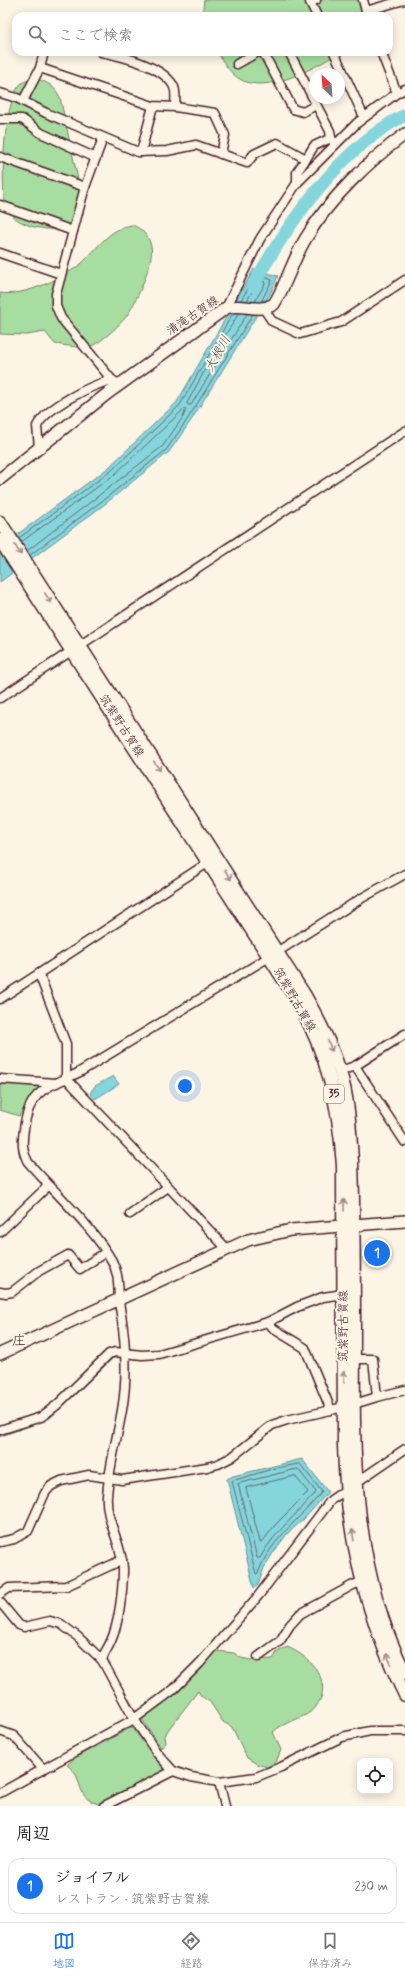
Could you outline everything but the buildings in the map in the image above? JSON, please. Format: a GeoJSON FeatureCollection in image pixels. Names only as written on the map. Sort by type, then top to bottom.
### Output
{"type":"FeatureCollection","features":[{"type":"Feature","properties":{"kind":"main road"},"geometry":{"type":"LineString","coordinates":[[262,309],[274,304],[293,261],[306,237],[322,215],[366,168],[405,134]]}},
{"type":"Feature","properties":{"kind":"main road","name":"清滝古賀線"},"geometry":{"type":"LineString","coordinates":[[0,479],[39,448],[116,382],[228,307],[262,309]]}},
{"type":"Feature","properties":{"kind":"main road","name":"筑紫野古賀線"},"geometry":{"type":"LineString","coordinates":[[0,522],[3,538],[24,568],[273,954],[315,1014],[326,1036],[340,1071],[346,1094],[350,1127],[349,1226],[344,1294],[351,1487],[358,1513],[367,1580],[379,1636],[405,1695]]}},
{"type":"Feature","properties":{"kind":"main road","name":"筑紫野古賀線"},"geometry":{"type":"LineString","coordinates":[[273,954],[307,1017],[317,1039],[331,1080],[341,1128],[349,1226],[354,1359],[349,1406]]}},
{"type":"Feature","properties":{"kind":"main road"},"geometry":{"type":"LineString","coordinates":[[0,1354],[119,1298],[227,1250],[265,1235],[291,1230],[405,1221]]}},
{"type":"Feature","properties":{"kind":"main road","name":"筑紫野古賀線"},"geometry":{"type":"LineString","coordinates":[[367,1580],[405,1673]]}},
{"type":"Feature","properties":{"kind":"street"},"geometry":{"type":"LineString","coordinates":[[315,12],[310,2],[316,0]]}},
{"type":"Feature","properties":{"kind":"street"},"geometry":{"type":"LineString","coordinates":[[363,0],[366,12]]}},
{"type":"Feature","properties":{"kind":"street"},"geometry":{"type":"LineString","coordinates":[[372,12],[404,0]]}},
{"type":"Feature","properties":{"kind":"street"},"geometry":{"type":"LineString","coordinates":[[23,101],[40,68],[43,56]]}},
{"type":"Feature","properties":{"kind":"street"},"geometry":{"type":"LineString","coordinates":[[118,56],[134,60],[161,74],[173,85],[175,92],[175,107]]}},
{"type":"Feature","properties":{"kind":"street"},"geometry":{"type":"LineString","coordinates":[[237,64],[251,56]]}},
{"type":"Feature","properties":{"kind":"street"},"geometry":{"type":"LineString","coordinates":[[265,56],[293,109],[303,112],[316,105]]}},
{"type":"Feature","properties":{"kind":"street"},"geometry":{"type":"LineString","coordinates":[[291,56],[330,131],[333,141]]}},
{"type":"Feature","properties":{"kind":"street"},"geometry":{"type":"LineString","coordinates":[[336,56],[364,117]]}},
{"type":"Feature","properties":{"kind":"street"},"geometry":{"type":"LineString","coordinates":[[383,56],[397,93]]}},
{"type":"Feature","properties":{"kind":"street"},"geometry":{"type":"LineString","coordinates":[[40,68],[153,106],[175,107],[215,113],[225,134],[221,154]]}},
{"type":"Feature","properties":{"kind":"street"},"geometry":{"type":"LineString","coordinates":[[228,307],[260,239],[296,183],[333,141],[397,93],[405,89]]}},
{"type":"Feature","properties":{"kind":"street"},"geometry":{"type":"LineString","coordinates":[[0,93],[23,101],[103,138],[140,152],[167,151],[196,145],[247,163],[254,154],[278,143],[306,159]]}},
{"type":"Feature","properties":{"kind":"street"},"geometry":{"type":"LineString","coordinates":[[140,152],[153,106]]}},
{"type":"Feature","properties":{"kind":"street"},"geometry":{"type":"LineString","coordinates":[[0,119],[22,119],[41,134],[96,158]]}},
{"type":"Feature","properties":{"kind":"street"},"geometry":{"type":"LineString","coordinates":[[103,138],[85,187],[56,294],[56,306],[61,318],[116,382]]}},
{"type":"Feature","properties":{"kind":"street"},"geometry":{"type":"LineString","coordinates":[[296,183],[297,172],[314,146],[333,141]]}},
{"type":"Feature","properties":{"kind":"street"},"geometry":{"type":"LineString","coordinates":[[0,157],[85,187]]}},
{"type":"Feature","properties":{"kind":"street"},"geometry":{"type":"LineString","coordinates":[[0,205],[73,231]]}},
{"type":"Feature","properties":{"kind":"street"},"geometry":{"type":"LineString","coordinates":[[0,253],[61,274]]}},
{"type":"Feature","properties":{"kind":"street"},"geometry":{"type":"LineString","coordinates":[[262,309],[272,321],[300,334],[341,322],[405,280]]}},
{"type":"Feature","properties":{"kind":"street"},"geometry":{"type":"LineString","coordinates":[[39,448],[37,426],[46,414],[102,383],[116,382]]}},
{"type":"Feature","properties":{"kind":"street"},"geometry":{"type":"LineString","coordinates":[[0,698],[405,431]]}},
{"type":"Feature","properties":{"kind":"street"},"geometry":{"type":"LineString","coordinates":[[0,999],[212,860]]}},
{"type":"Feature","properties":{"kind":"street"},"geometry":{"type":"LineString","coordinates":[[102,1660],[111,1641],[118,1615],[123,1570],[122,1560],[107,1499],[109,1479],[122,1409],[126,1366],[123,1321],[119,1298],[119,1275],[106,1252],[92,1233],[48,1186],[28,1162],[23,1152],[24,1131],[27,1111],[31,1100],[56,1083],[273,954],[362,898],[405,874]]}},
{"type":"Feature","properties":{"kind":"street"},"geometry":{"type":"LineString","coordinates":[[39,974],[66,1044],[66,1078],[227,1250]]}},
{"type":"Feature","properties":{"kind":"street"},"geometry":{"type":"LineString","coordinates":[[340,1071],[355,1066],[405,1034]]}},
{"type":"Feature","properties":{"kind":"street"},"geometry":{"type":"LineString","coordinates":[[355,1066],[405,1142]]}},
{"type":"Feature","properties":{"kind":"street"},"geometry":{"type":"LineString","coordinates":[[0,1079],[56,1083]]}},
{"type":"Feature","properties":{"kind":"street"},"geometry":{"type":"LineString","coordinates":[[0,1232],[48,1186]]}},
{"type":"Feature","properties":{"kind":"street"},"geometry":{"type":"LineString","coordinates":[[130,1214],[168,1187]]}},
{"type":"Feature","properties":{"kind":"street"},"geometry":{"type":"LineString","coordinates":[[0,1292],[12,1292],[40,1271],[68,1255],[80,1269],[106,1252]]}},
{"type":"Feature","properties":{"kind":"street"},"geometry":{"type":"LineString","coordinates":[[0,1430],[41,1417],[57,1405],[109,1354],[115,1352],[142,1355],[159,1354],[268,1322],[297,1307],[323,1297],[344,1294]]}},
{"type":"Feature","properties":{"kind":"street"},"geometry":{"type":"LineString","coordinates":[[268,1322],[274,1329],[305,1348],[331,1410]]}},
{"type":"Feature","properties":{"kind":"street"},"geometry":{"type":"LineString","coordinates":[[354,1359],[373,1360],[376,1397]]}},
{"type":"Feature","properties":{"kind":"street"},"geometry":{"type":"LineString","coordinates":[[0,1542],[14,1540],[28,1531],[45,1494],[51,1486],[61,1481],[89,1475],[122,1480],[194,1470],[218,1464],[240,1451],[254,1438],[272,1426],[287,1420],[349,1406],[376,1397],[405,1390]]}},
{"type":"Feature","properties":{"kind":"street"},"geometry":{"type":"LineString","coordinates":[[0,1793],[134,1719],[173,1690],[200,1663],[259,1596],[331,1500],[405,1449]]}},
{"type":"Feature","properties":{"kind":"street"},"geometry":{"type":"LineString","coordinates":[[0,1594],[8,1588],[66,1586],[122,1560]]}},
{"type":"Feature","properties":{"kind":"street"},"geometry":{"type":"LineString","coordinates":[[258,1657],[280,1641],[290,1625],[300,1614],[367,1580]]}},
{"type":"Feature","properties":{"kind":"street"},"geometry":{"type":"LineString","coordinates":[[0,1602],[19,1625],[24,1627],[50,1621],[61,1624],[102,1660],[134,1719],[157,1753],[173,1771],[190,1777],[219,1782],[256,1777],[281,1767],[342,1737],[370,1731],[405,1730]]}},
{"type":"Feature","properties":{"kind":"street"},"geometry":{"type":"LineString","coordinates":[[0,1732],[14,1736],[43,1769]]}},
{"type":"Feature","properties":{"kind":"street"},"geometry":{"type":"LineString","coordinates":[[104,1806],[173,1771]]}},
{"type":"Feature","properties":{"kind":"street"},"geometry":{"type":"LineString","coordinates":[[219,1782],[225,1806]]}},
{"type":"Feature","properties":{"kind":"green space"},"geometry":{"type":"Polygon","coordinates":[[[204,0],[363,0],[362,12],[202,12],[204,0]]]}},
{"type":"Feature","properties":{"kind":"green space"},"geometry":{"type":"Polygon","coordinates":[[[220,56],[334,56],[319,65],[277,82],[263,84],[249,83],[235,76],[220,56]]]}},
{"type":"Feature","properties":{"kind":"green space"},"geometry":{"type":"Polygon","coordinates":[[[37,79],[51,85],[60,97],[84,207],[80,220],[65,227],[56,229],[36,227],[21,222],[12,216],[6,209],[4,199],[4,146],[14,94],[22,83],[37,79]]]}},
{"type":"Feature","properties":{"kind":"green space"},"geometry":{"type":"Polygon","coordinates":[[[132,225],[141,230],[151,246],[148,271],[128,314],[106,337],[91,346],[84,347],[55,344],[45,332],[26,335],[0,334],[0,293],[20,292],[31,289],[65,275],[82,263],[110,235],[117,230],[132,225]]]}},
{"type":"Feature","properties":{"kind":"green space"},"geometry":{"type":"Polygon","coordinates":[[[0,1084],[43,1084],[45,1086],[31,1097],[19,1116],[0,1110],[0,1084]]]}},
{"type":"Feature","properties":{"kind":"green space"},"geometry":{"type":"Polygon","coordinates":[[[287,1647],[302,1655],[315,1668],[322,1683],[323,1691],[320,1700],[314,1709],[283,1725],[273,1732],[281,1750],[276,1762],[267,1767],[257,1764],[247,1758],[232,1727],[223,1722],[210,1702],[201,1696],[198,1691],[168,1730],[165,1736],[166,1743],[161,1748],[142,1719],[189,1680],[216,1651],[234,1653],[241,1658],[251,1660],[273,1659],[277,1652],[287,1647]]]}},
{"type":"Feature","properties":{"kind":"green space"},"geometry":{"type":"Polygon","coordinates":[[[132,1727],[145,1744],[166,1766],[166,1771],[98,1804],[92,1802],[81,1790],[74,1771],[67,1765],[75,1758],[132,1727]]]}},
{"type":"Feature","properties":{"kind":"water"},"geometry":{"type":"Polygon","coordinates":[[[254,269],[278,276],[270,294],[190,422],[169,452],[105,504],[0,582],[0,547],[108,468],[177,402],[254,269]]]}},
{"type":"Feature","properties":{"kind":"water"},"geometry":{"type":"Polygon","coordinates":[[[113,1076],[119,1084],[95,1099],[90,1093],[95,1086],[113,1076]]]}},
{"type":"Feature","properties":{"kind":"water"},"geometry":{"type":"Polygon","coordinates":[[[302,1459],[328,1492],[304,1519],[287,1534],[273,1553],[264,1568],[258,1585],[254,1588],[227,1479],[233,1476],[302,1459]]]}},
{"type":"Feature","properties":{"kind":"waterway","name":"大根川"},"geometry":{"type":"LineString","coordinates":[[253,286],[299,213],[337,167],[381,129],[405,115]]}},
{"type":"Feature","properties":{"kind":"waterway"},"geometry":{"type":"LineString","coordinates":[[0,1436],[49,1418],[112,1358],[121,1357]]}},
{"type":"Feature","properties":{"kind":"place","name":"ジョイフル"},"geometry":{"type":"Point","coordinates":[377,1253]}},
{"type":"Feature","properties":{"kind":"district","name":"庄"},"geometry":{"type":"Point","coordinates":[19,1341]}}]}
